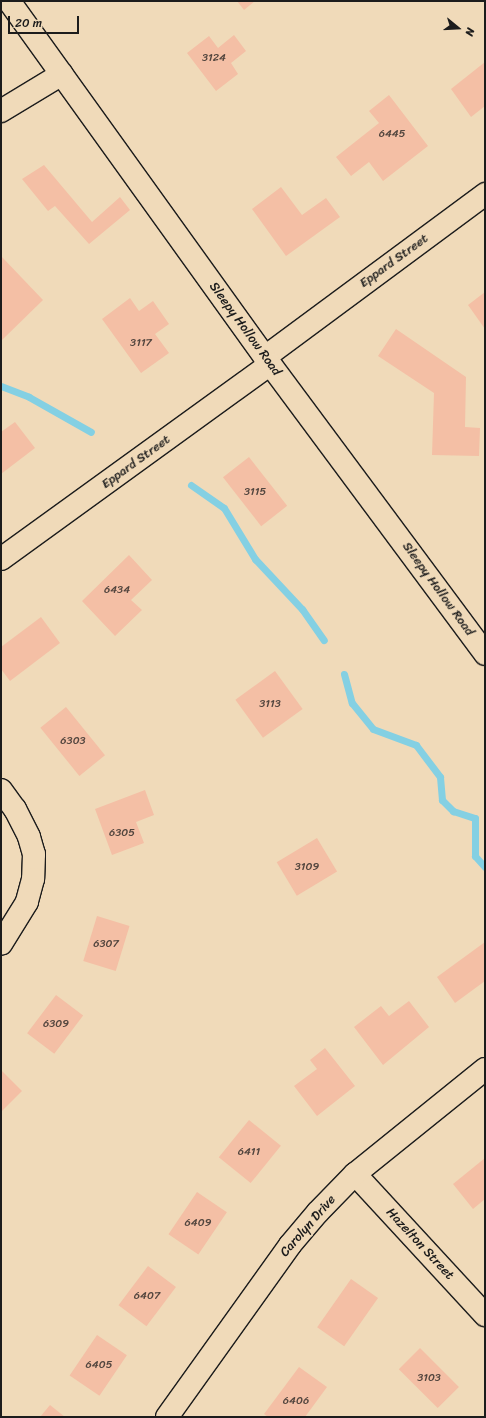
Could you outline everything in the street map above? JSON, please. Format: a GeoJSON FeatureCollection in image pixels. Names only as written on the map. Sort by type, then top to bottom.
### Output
{"type":"FeatureCollection","features":[{"type":"Feature","properties":{"kind":"street","name":"Sleepy Hollow Road"},"geometry":{"type":"LineString","coordinates":[[9,1],[268,360],[485,654]]}},
{"type":"Feature","properties":{"kind":"street"},"geometry":{"type":"LineString","coordinates":[[1,110],[62,74]]}},
{"type":"Feature","properties":{"kind":"street","name":"Eppard Street"},"geometry":{"type":"LineString","coordinates":[[1,559],[268,360],[485,194]]}},
{"type":"Feature","properties":{"kind":"street"},"geometry":{"type":"LineString","coordinates":[[1,790],[24,826],[34,854],[33,879],[27,902],[1,944]]}},
{"type":"Feature","properties":{"kind":"street","name":"Carolyn Drive"},"geometry":{"type":"LineString","coordinates":[[167,1417],[290,1245],[356,1174],[485,1069]]}},
{"type":"Feature","properties":{"kind":"street","name":"Hazelton Street"},"geometry":{"type":"LineString","coordinates":[[356,1174],[485,1315]]}},
{"type":"Feature","properties":{"kind":"building"},"geometry":{"type":"Polygon","coordinates":[[[237,1],[255,1],[244,10],[237,1]]]}},
{"type":"Feature","properties":{"kind":"building"},"geometry":{"type":"Polygon","coordinates":[[[234,35],[246,51],[231,63],[238,74],[216,91],[187,53],[209,36],[218,48],[234,35]]]}},
{"type":"Feature","properties":{"kind":"building"},"geometry":{"type":"Polygon","coordinates":[[[485,62],[485,106],[471,117],[451,89],[485,62]]]}},
{"type":"Feature","properties":{"kind":"building"},"geometry":{"type":"Polygon","coordinates":[[[389,95],[428,146],[383,181],[369,162],[351,176],[336,157],[379,123],[369,111],[389,95]]]}},
{"type":"Feature","properties":{"kind":"building"},"geometry":{"type":"Polygon","coordinates":[[[44,165],[92,222],[120,197],[130,210],[89,244],[55,206],[48,211],[22,179],[44,165]]]}},
{"type":"Feature","properties":{"kind":"building"},"geometry":{"type":"Polygon","coordinates":[[[281,187],[302,215],[326,198],[340,217],[286,256],[252,209],[281,187]]]}},
{"type":"Feature","properties":{"kind":"building"},"geometry":{"type":"Polygon","coordinates":[[[1,256],[43,300],[2,340],[1,339],[1,256]]]}},
{"type":"Feature","properties":{"kind":"building"},"geometry":{"type":"Polygon","coordinates":[[[485,292],[485,329],[468,305],[485,292]]]}},
{"type":"Feature","properties":{"kind":"building"},"geometry":{"type":"Polygon","coordinates":[[[130,298],[139,311],[153,301],[169,324],[155,334],[169,353],[141,373],[102,319],[130,298]]]}},
{"type":"Feature","properties":{"kind":"building"},"geometry":{"type":"Polygon","coordinates":[[[396,329],[466,377],[465,427],[480,428],[479,456],[432,455],[434,393],[378,356],[396,329]]]}},
{"type":"Feature","properties":{"kind":"building"},"geometry":{"type":"Polygon","coordinates":[[[15,422],[35,448],[1,474],[1,432],[15,422]]]}},
{"type":"Feature","properties":{"kind":"building"},"geometry":{"type":"Polygon","coordinates":[[[249,457],[287,506],[261,526],[223,477],[249,457]]]}},
{"type":"Feature","properties":{"kind":"building"},"geometry":{"type":"Polygon","coordinates":[[[129,555],[152,580],[131,600],[142,610],[115,636],[82,601],[129,555]]]}},
{"type":"Feature","properties":{"kind":"building"},"geometry":{"type":"Polygon","coordinates":[[[41,617],[60,643],[10,681],[1,669],[1,647],[41,617]]]}},
{"type":"Feature","properties":{"kind":"building"},"geometry":{"type":"Polygon","coordinates":[[[275,671],[303,709],[263,738],[235,700],[275,671]]]}},
{"type":"Feature","properties":{"kind":"building"},"geometry":{"type":"Polygon","coordinates":[[[66,707],[105,755],[79,776],[40,728],[66,707]]]}},
{"type":"Feature","properties":{"kind":"building"},"geometry":{"type":"Polygon","coordinates":[[[145,790],[154,815],[136,822],[144,843],[112,855],[95,809],[145,790]]]}},
{"type":"Feature","properties":{"kind":"building"},"geometry":{"type":"Polygon","coordinates":[[[317,838],[337,871],[297,896],[277,862],[317,838]]]}},
{"type":"Feature","properties":{"kind":"building"},"geometry":{"type":"Polygon","coordinates":[[[97,916],[130,926],[116,971],[83,961],[97,916]]]}},
{"type":"Feature","properties":{"kind":"building"},"geometry":{"type":"Polygon","coordinates":[[[485,942],[485,981],[455,1003],[437,977],[485,942]]]}},
{"type":"Feature","properties":{"kind":"building"},"geometry":{"type":"Polygon","coordinates":[[[56,995],[83,1015],[54,1054],[27,1033],[56,995]]]}},
{"type":"Feature","properties":{"kind":"building"},"geometry":{"type":"Polygon","coordinates":[[[409,1001],[429,1027],[383,1065],[354,1027],[381,1006],[389,1016],[409,1001]]]}},
{"type":"Feature","properties":{"kind":"building"},"geometry":{"type":"Polygon","coordinates":[[[325,1048],[355,1086],[317,1116],[294,1086],[317,1069],[310,1060],[325,1048]]]}},
{"type":"Feature","properties":{"kind":"building"},"geometry":{"type":"Polygon","coordinates":[[[1,1070],[22,1091],[1,1112],[1,1070]]]}},
{"type":"Feature","properties":{"kind":"building"},"geometry":{"type":"Polygon","coordinates":[[[249,1120],[281,1146],[251,1183],[219,1157],[249,1120]]]}},
{"type":"Feature","properties":{"kind":"building"},"geometry":{"type":"Polygon","coordinates":[[[485,1158],[485,1199],[473,1209],[453,1184],[485,1158]]]}},
{"type":"Feature","properties":{"kind":"building"},"geometry":{"type":"Polygon","coordinates":[[[197,1192],[227,1212],[198,1254],[168,1234],[197,1192]]]}},
{"type":"Feature","properties":{"kind":"building"},"geometry":{"type":"Polygon","coordinates":[[[148,1266],[176,1287],[146,1326],[119,1305],[148,1266]]]}},
{"type":"Feature","properties":{"kind":"building"},"geometry":{"type":"Polygon","coordinates":[[[351,1279],[378,1298],[344,1346],[317,1327],[351,1279]]]}},
{"type":"Feature","properties":{"kind":"building"},"geometry":{"type":"Polygon","coordinates":[[[97,1335],[127,1355],[99,1396],[70,1376],[97,1335]]]}},
{"type":"Feature","properties":{"kind":"building"},"geometry":{"type":"Polygon","coordinates":[[[420,1348],[459,1387],[438,1408],[399,1369],[420,1348]]]}},
{"type":"Feature","properties":{"kind":"building"},"geometry":{"type":"Polygon","coordinates":[[[299,1367],[327,1387],[305,1417],[268,1417],[264,1414],[299,1367]]]}},
{"type":"Feature","properties":{"kind":"building"},"geometry":{"type":"Polygon","coordinates":[[[50,1405],[65,1417],[40,1417],[50,1405]]]}},
{"type":"Feature","properties":{"kind":"waterway"},"geometry":{"type":"LineString","coordinates":[[1,386],[29,397],[91,432]]}},
{"type":"Feature","properties":{"kind":"waterway"},"geometry":{"type":"LineString","coordinates":[[191,485],[224,508],[255,559],[302,609],[324,640]]}},
{"type":"Feature","properties":{"kind":"waterway"},"geometry":{"type":"LineString","coordinates":[[344,674],[352,703],[373,729],[416,745],[440,777],[442,800],[453,811],[475,818],[475,856],[485,867]]}}]}
